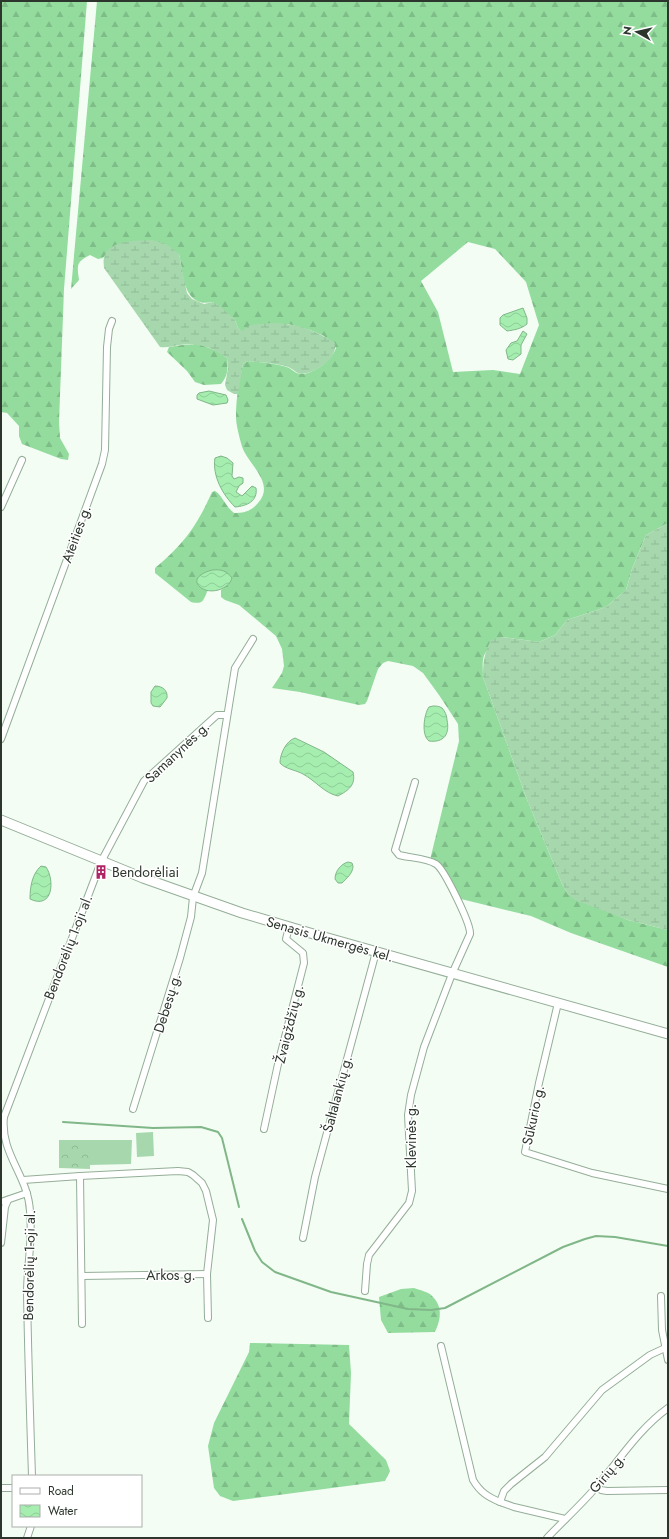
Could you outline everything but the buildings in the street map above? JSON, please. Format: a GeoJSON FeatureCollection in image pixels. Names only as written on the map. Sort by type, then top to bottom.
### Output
{"type":"FeatureCollection","features":[{"type":"Feature","properties":{"kind":"main road","name":"Senasis Ukmergės kel."},"geometry":{"type":"LineString","coordinates":[[1,820],[101,862],[193,896],[289,927],[668,1034]]}},
{"type":"Feature","properties":{"kind":"street","name":"Ateities g."},"geometry":{"type":"LineString","coordinates":[[1,739],[103,460],[105,442],[107,347],[109,329],[112,321]]}},
{"type":"Feature","properties":{"kind":"street"},"geometry":{"type":"LineString","coordinates":[[1,506],[22,460]]}},
{"type":"Feature","properties":{"kind":"street","name":"Samanynės g."},"geometry":{"type":"LineString","coordinates":[[193,896],[202,873],[235,668],[253,640]]}},
{"type":"Feature","properties":{"kind":"street","name":"Samanynės g."},"geometry":{"type":"LineString","coordinates":[[101,862],[144,781],[217,715],[227,715]]}},
{"type":"Feature","properties":{"kind":"street","name":"Klevinės g."},"geometry":{"type":"LineString","coordinates":[[365,1291],[369,1255],[409,1203],[411,1198],[412,1191],[408,1115],[411,1095],[424,1047],[452,974],[470,934],[470,927],[462,908],[443,872],[437,864],[399,855],[395,850],[415,782]]}},
{"type":"Feature","properties":{"kind":"street","name":"Bendorėlių 1-oji al."},"geometry":{"type":"LineString","coordinates":[[32,1475],[27,1292],[31,1217],[23,1180],[4,1143],[2,1126],[4,1117],[101,862]]}},
{"type":"Feature","properties":{"kind":"street","name":"Debesų g."},"geometry":{"type":"LineString","coordinates":[[133,1109],[180,958],[191,917],[193,896]]}},
{"type":"Feature","properties":{"kind":"street","name":"Žvaigždžių g."},"geometry":{"type":"LineString","coordinates":[[264,1129],[278,1064],[304,963],[303,952],[286,939],[289,927]]}},
{"type":"Feature","properties":{"kind":"street","name":"Šaltalankių g."},"geometry":{"type":"LineString","coordinates":[[304,1238],[315,1177],[376,952]]}},
{"type":"Feature","properties":{"kind":"street","name":"Sūkurio g."},"geometry":{"type":"LineString","coordinates":[[558,1003],[539,1083],[525,1152],[592,1173],[668,1189]]}},
{"type":"Feature","properties":{"kind":"street","name":"Arkos g."},"geometry":{"type":"LineString","coordinates":[[23,1180],[178,1171],[188,1172],[199,1178],[206,1191],[213,1220],[207,1274],[82,1276]]}},
{"type":"Feature","properties":{"kind":"street"},"geometry":{"type":"LineString","coordinates":[[80,1176],[82,1324]]}},
{"type":"Feature","properties":{"kind":"street"},"geometry":{"type":"LineString","coordinates":[[1,1202],[27,1193]]}},
{"type":"Feature","properties":{"kind":"street"},"geometry":{"type":"LineString","coordinates":[[1,1243],[5,1207],[8,1200]]}},
{"type":"Feature","properties":{"kind":"street"},"geometry":{"type":"LineString","coordinates":[[207,1274],[208,1318]]}},
{"type":"Feature","properties":{"kind":"street"},"geometry":{"type":"LineString","coordinates":[[661,1296],[662,1330],[668,1360]]}},
{"type":"Feature","properties":{"kind":"street"},"geometry":{"type":"LineString","coordinates":[[441,1346],[473,1480],[478,1488],[487,1497],[514,1507],[565,1519]]}},
{"type":"Feature","properties":{"kind":"street"},"geometry":{"type":"LineString","coordinates":[[500,1502],[504,1491],[545,1458],[602,1390],[650,1355],[665,1348]]}},
{"type":"Feature","properties":{"kind":"street","name":"Girių g."},"geometry":{"type":"LineString","coordinates":[[547,1538],[597,1486],[648,1425],[668,1408]]}},
{"type":"Feature","properties":{"kind":"street"},"geometry":{"type":"LineString","coordinates":[[597,1486],[601,1490],[607,1491],[668,1490]]}},
{"type":"Feature","properties":{"kind":"street"},"geometry":{"type":"LineString","coordinates":[[1,1488],[12,1488]]}},
{"type":"Feature","properties":{"kind":"street"},"geometry":{"type":"LineString","coordinates":[[27,1538],[31,1527]]}},
{"type":"Feature","properties":{"kind":"green space"},"geometry":{"type":"Polygon","coordinates":[[[1,1],[87,1],[64,289],[59,422],[60,438],[69,454],[68,460],[61,459],[22,444],[19,436],[19,426],[7,413],[1,412],[1,1]]]}},
{"type":"Feature","properties":{"kind":"green space"},"geometry":{"type":"Polygon","coordinates":[[[97,1],[668,1],[668,523],[646,535],[632,569],[626,590],[606,607],[567,620],[555,635],[539,642],[502,637],[487,650],[485,654],[483,662],[483,677],[526,797],[562,884],[568,894],[628,920],[668,930],[668,967],[571,933],[531,916],[461,899],[440,863],[430,860],[459,741],[458,724],[423,673],[413,666],[388,661],[383,663],[378,669],[367,701],[365,704],[359,705],[300,692],[272,688],[282,673],[284,666],[282,649],[276,636],[239,605],[221,597],[221,590],[224,588],[204,589],[208,590],[201,602],[191,602],[155,573],[155,568],[174,551],[195,525],[212,492],[215,491],[218,493],[234,513],[250,510],[258,503],[263,495],[264,488],[262,480],[244,450],[236,423],[237,397],[243,364],[248,361],[275,364],[289,368],[298,374],[305,374],[311,372],[326,362],[334,353],[336,348],[324,336],[310,330],[288,324],[242,332],[238,328],[235,320],[213,302],[203,303],[190,295],[184,280],[179,254],[109,250],[103,258],[98,259],[90,255],[78,264],[79,280],[71,289],[97,1]],[[468,242],[421,281],[438,312],[453,372],[493,370],[520,374],[539,325],[526,282],[495,249],[468,242]]]}},
{"type":"Feature","properties":{"kind":"green space"},"geometry":{"type":"Polygon","coordinates":[[[152,240],[166,244],[179,254],[187,293],[192,299],[204,304],[213,302],[220,306],[235,320],[238,328],[242,331],[252,325],[271,323],[281,323],[309,330],[335,343],[335,349],[330,359],[319,368],[302,374],[285,366],[248,361],[243,364],[238,394],[234,394],[227,390],[225,385],[228,368],[227,358],[216,351],[204,346],[192,344],[160,347],[104,268],[104,258],[107,252],[117,244],[132,241],[152,240]]]}},
{"type":"Feature","properties":{"kind":"green space"},"geometry":{"type":"Polygon","coordinates":[[[199,344],[217,351],[227,358],[227,372],[221,384],[204,385],[195,382],[187,371],[167,352],[169,347],[199,344]]]}},
{"type":"Feature","properties":{"kind":"green space"},"geometry":{"type":"Polygon","coordinates":[[[668,523],[668,930],[628,920],[575,900],[568,894],[562,884],[526,797],[483,677],[483,667],[484,658],[491,640],[502,637],[539,642],[555,635],[567,620],[606,607],[626,590],[632,569],[646,535],[668,523]]]}},
{"type":"Feature","properties":{"kind":"green space"},"geometry":{"type":"Polygon","coordinates":[[[153,1132],[154,1156],[137,1157],[136,1133],[153,1132]]]}},
{"type":"Feature","properties":{"kind":"green space"},"geometry":{"type":"Polygon","coordinates":[[[59,1140],[90,1140],[90,1169],[59,1168],[59,1140]]]}},
{"type":"Feature","properties":{"kind":"green space"},"geometry":{"type":"Polygon","coordinates":[[[90,1140],[132,1140],[131,1164],[90,1165],[90,1140]]]}},
{"type":"Feature","properties":{"kind":"green space"},"geometry":{"type":"Polygon","coordinates":[[[414,1288],[431,1295],[438,1304],[440,1318],[435,1332],[388,1333],[381,1320],[379,1297],[401,1289],[414,1288]]]}},
{"type":"Feature","properties":{"kind":"green space"},"geometry":{"type":"Polygon","coordinates":[[[250,1343],[349,1345],[351,1373],[349,1424],[386,1460],[390,1471],[385,1481],[233,1501],[220,1496],[214,1488],[208,1446],[214,1423],[249,1352],[250,1343]]]}},
{"type":"Feature","properties":{"kind":"water"},"geometry":{"type":"Polygon","coordinates":[[[523,308],[527,318],[527,324],[525,326],[507,331],[500,325],[500,318],[503,315],[523,308]]]}},
{"type":"Feature","properties":{"kind":"water"},"geometry":{"type":"Polygon","coordinates":[[[523,331],[527,334],[521,345],[521,354],[513,360],[508,359],[506,350],[511,343],[517,341],[523,331]]]}},
{"type":"Feature","properties":{"kind":"water"},"geometry":{"type":"Polygon","coordinates":[[[209,391],[226,395],[228,400],[227,403],[213,405],[197,399],[197,395],[199,393],[209,391]]]}},
{"type":"Feature","properties":{"kind":"water"},"geometry":{"type":"Polygon","coordinates":[[[221,456],[227,458],[233,463],[232,476],[234,479],[239,477],[243,478],[243,483],[239,486],[236,492],[242,496],[252,486],[256,488],[255,496],[251,502],[235,507],[226,497],[219,485],[215,472],[215,458],[221,456]]]}},
{"type":"Feature","properties":{"kind":"water"},"geometry":{"type":"Polygon","coordinates":[[[213,570],[221,570],[226,572],[232,578],[227,586],[218,590],[208,591],[200,587],[197,584],[197,581],[203,573],[213,570]]]}},
{"type":"Feature","properties":{"kind":"water"},"geometry":{"type":"Polygon","coordinates":[[[155,686],[163,688],[167,693],[167,698],[160,707],[153,706],[151,703],[151,692],[155,686]]]}},
{"type":"Feature","properties":{"kind":"water"},"geometry":{"type":"Polygon","coordinates":[[[433,706],[443,709],[448,725],[447,733],[439,741],[429,741],[426,738],[424,729],[427,710],[429,707],[433,706]]]}},
{"type":"Feature","properties":{"kind":"water"},"geometry":{"type":"Polygon","coordinates":[[[295,738],[324,752],[353,772],[354,777],[351,787],[338,796],[324,790],[303,774],[282,765],[280,763],[282,752],[286,745],[295,738]]]}},
{"type":"Feature","properties":{"kind":"water"},"geometry":{"type":"Polygon","coordinates":[[[348,862],[352,863],[352,871],[342,883],[338,883],[335,879],[337,871],[341,866],[348,862]]]}},
{"type":"Feature","properties":{"kind":"water"},"geometry":{"type":"Polygon","coordinates":[[[41,866],[46,867],[49,873],[51,886],[48,897],[38,901],[30,899],[30,890],[35,873],[41,866]]]}},
{"type":"Feature","properties":{"kind":"waterway"},"geometry":{"type":"LineString","coordinates":[[63,1122],[153,1128],[201,1127],[218,1132],[222,1138],[239,1207]]}},
{"type":"Feature","properties":{"kind":"waterway"},"geometry":{"type":"LineString","coordinates":[[242,1219],[255,1251],[262,1262],[275,1272],[331,1292],[408,1309],[431,1310],[445,1308],[563,1247],[596,1236],[615,1237],[668,1246]]}},
{"type":"Feature","properties":{"kind":"place","name":"Bendorėliai"},"geometry":{"type":"Point","coordinates":[101,872]}}]}
